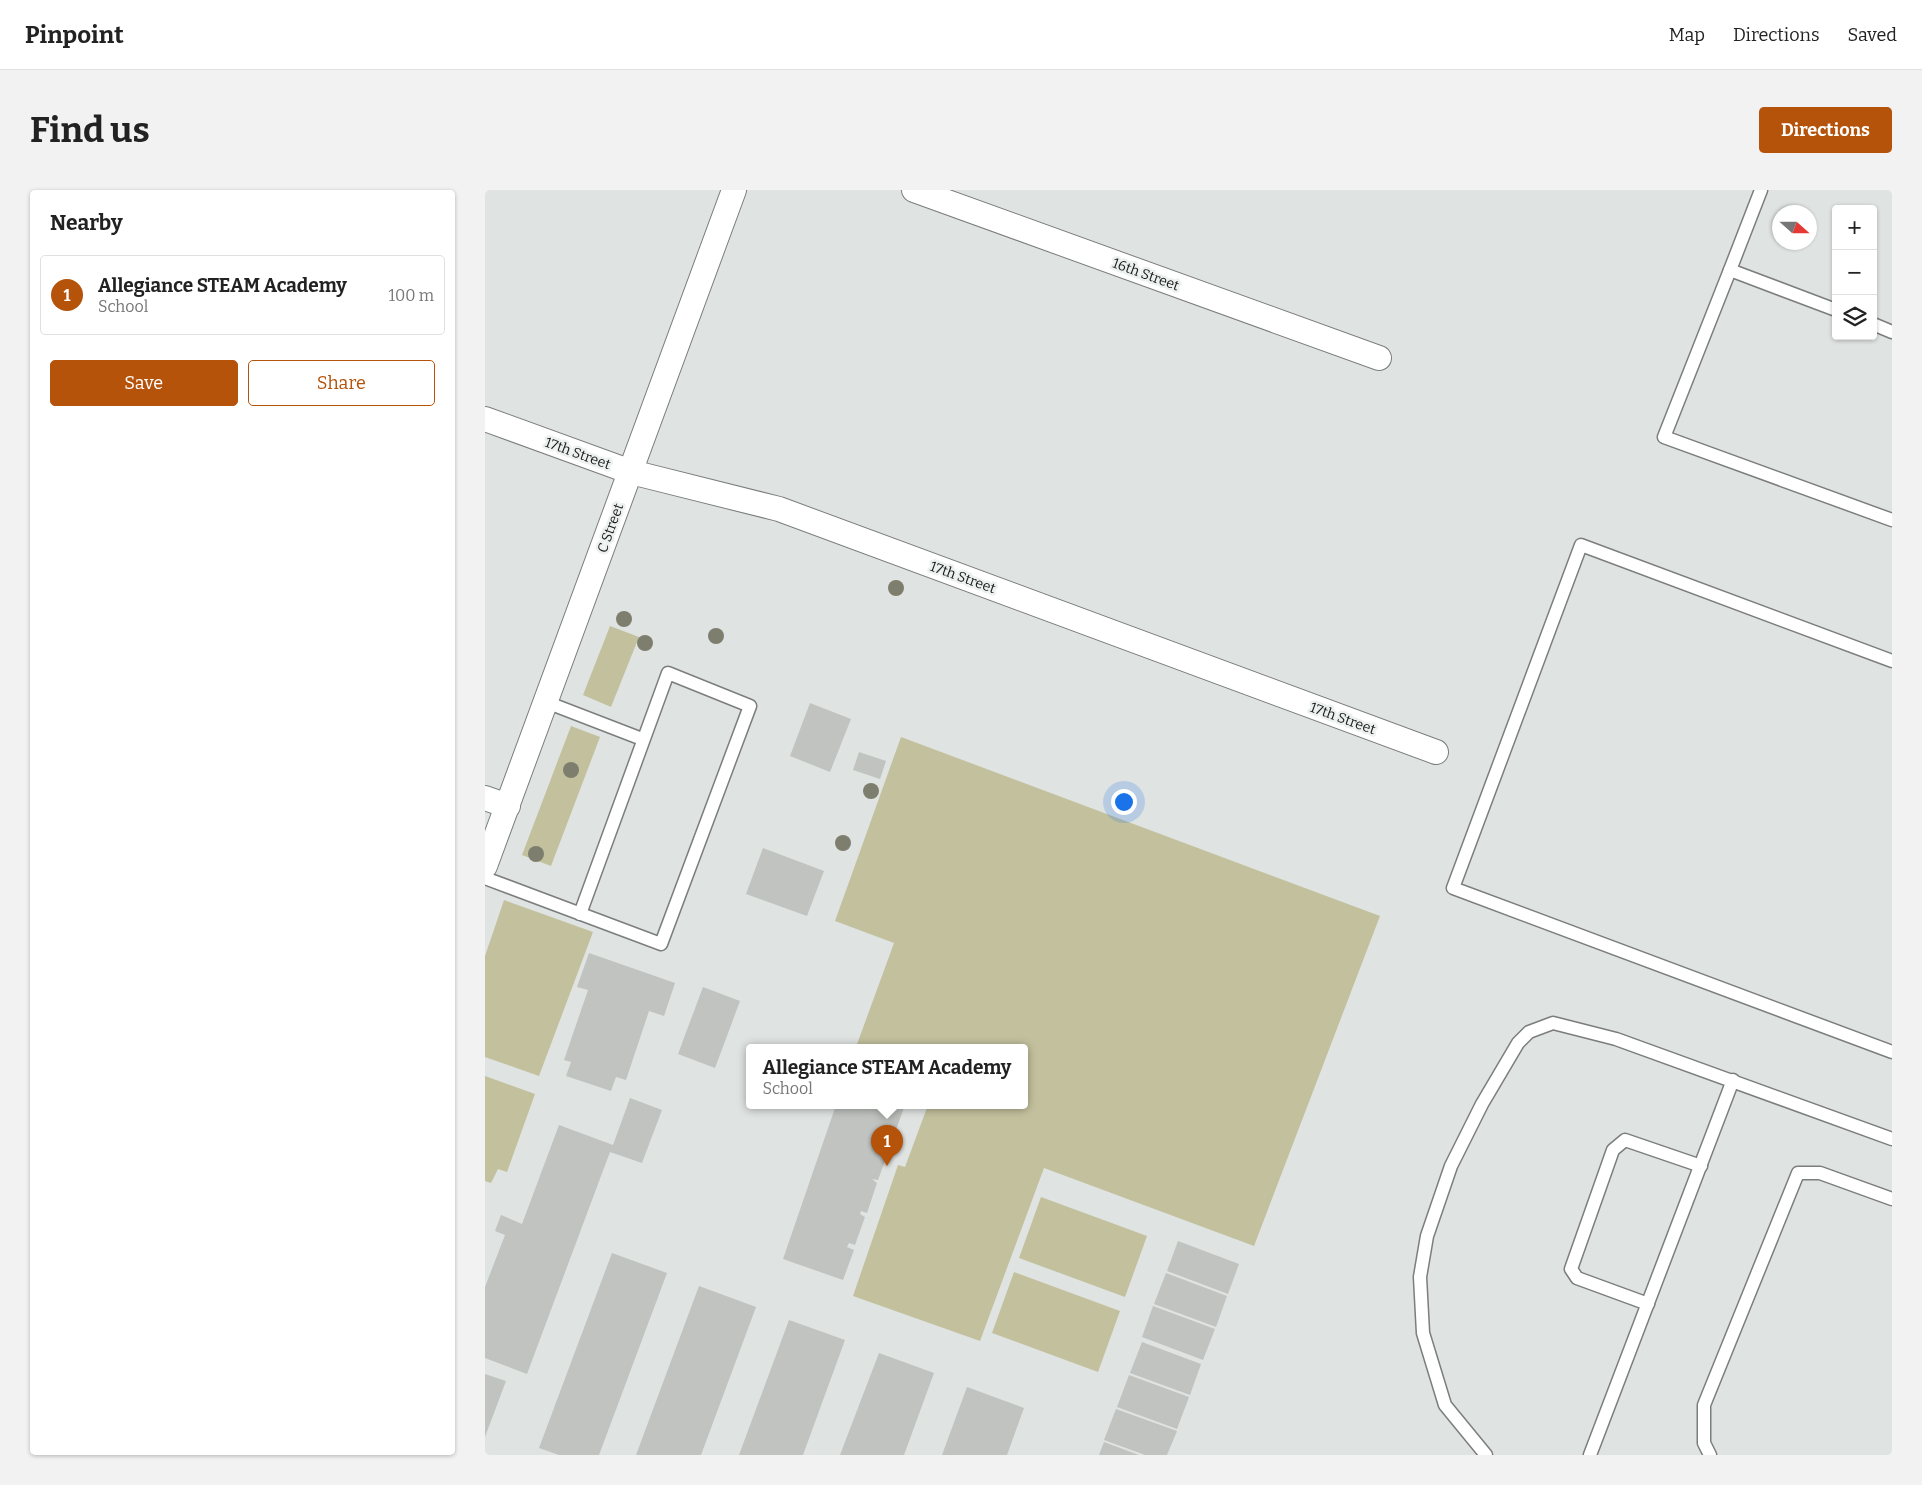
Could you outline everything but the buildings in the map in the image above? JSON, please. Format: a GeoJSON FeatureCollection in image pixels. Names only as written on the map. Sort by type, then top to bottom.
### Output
{"type":"FeatureCollection","features":[{"type":"Feature","properties":{"kind":"street","name":"C Street"},"geometry":{"type":"LineString","coordinates":[[485,866],[734,190]]}},
{"type":"Feature","properties":{"kind":"street","name":"16th Street"},"geometry":{"type":"LineString","coordinates":[[914,190],[1379,358]]}},
{"type":"Feature","properties":{"kind":"street","name":"17th Street"},"geometry":{"type":"LineString","coordinates":[[485,419],[631,472],[779,509],[1436,752]]}},
{"type":"Feature","properties":{"kind":"street"},"geometry":{"type":"LineString","coordinates":[[485,798],[508,806]]}},
{"type":"Feature","properties":{"kind":"lane"},"geometry":{"type":"LineString","coordinates":[[1761,190],[1664,437],[1892,520]]}},
{"type":"Feature","properties":{"kind":"lane"},"geometry":{"type":"LineString","coordinates":[[1730,270],[1832,308]]}},
{"type":"Feature","properties":{"kind":"lane"},"geometry":{"type":"LineString","coordinates":[[1877,326],[1892,332]]}},
{"type":"Feature","properties":{"kind":"lane"},"geometry":{"type":"LineString","coordinates":[[1892,661],[1581,545],[1453,888],[1892,1052]]}},
{"type":"Feature","properties":{"kind":"lane"},"geometry":{"type":"LineString","coordinates":[[485,878],[580,914],[661,944],[750,706],[668,674],[642,739],[580,914]]}},
{"type":"Feature","properties":{"kind":"lane"},"geometry":{"type":"LineString","coordinates":[[546,702],[642,739]]}},
{"type":"Feature","properties":{"kind":"lane"},"geometry":{"type":"LineString","coordinates":[[1486,1455],[1445,1405],[1423,1333],[1420,1277],[1427,1236],[1451,1166],[1482,1104],[1518,1043],[1529,1032],[1553,1023],[1567,1025],[1615,1039],[1733,1080],[1892,1139]]}},
{"type":"Feature","properties":{"kind":"lane"},"geometry":{"type":"LineString","coordinates":[[1590,1455],[1733,1080]]}},
{"type":"Feature","properties":{"kind":"lane"},"geometry":{"type":"LineString","coordinates":[[1648,1304],[1577,1278],[1571,1269],[1613,1150],[1625,1140],[1701,1166]]}},
{"type":"Feature","properties":{"kind":"lane"},"geometry":{"type":"LineString","coordinates":[[1710,1455],[1704,1443],[1704,1405],[1798,1173],[1820,1173],[1892,1199]]}},
{"type":"Feature","properties":{"kind":"shaded area"},"geometry":{"type":"Polygon","coordinates":[[[610,626],[639,637],[611,707],[583,695],[610,626]]]}},
{"type":"Feature","properties":{"kind":"shaded area"},"geometry":{"type":"Polygon","coordinates":[[[571,726],[600,737],[551,866],[522,855],[571,726]]]}},
{"type":"Feature","properties":{"kind":"shaded area"},"geometry":{"type":"Polygon","coordinates":[[[901,737],[1380,916],[1254,1246],[1044,1168],[980,1341],[853,1296],[898,1165],[905,1167],[927,1109],[1028,1109],[1028,1044],[857,1044],[894,943],[835,921],[901,737]]]}},
{"type":"Feature","properties":{"kind":"shaded area"},"geometry":{"type":"Polygon","coordinates":[[[504,900],[593,932],[539,1076],[485,1057],[485,956],[504,900]]]}},
{"type":"Feature","properties":{"kind":"shaded area"},"geometry":{"type":"Polygon","coordinates":[[[485,1076],[535,1094],[507,1172],[498,1169],[491,1183],[485,1181],[485,1076]]]}},
{"type":"Feature","properties":{"kind":"shaded area"},"geometry":{"type":"Polygon","coordinates":[[[1041,1197],[1147,1236],[1125,1297],[1019,1258],[1041,1197]]]}},
{"type":"Feature","properties":{"kind":"shaded area"},"geometry":{"type":"Polygon","coordinates":[[[1014,1272],[1120,1311],[1098,1372],[992,1333],[1014,1272]]]}},
{"type":"Feature","properties":{"kind":"place","name":"Allegiance STEAM Academy"},"geometry":{"type":"Point","coordinates":[887,1166]}}]}
